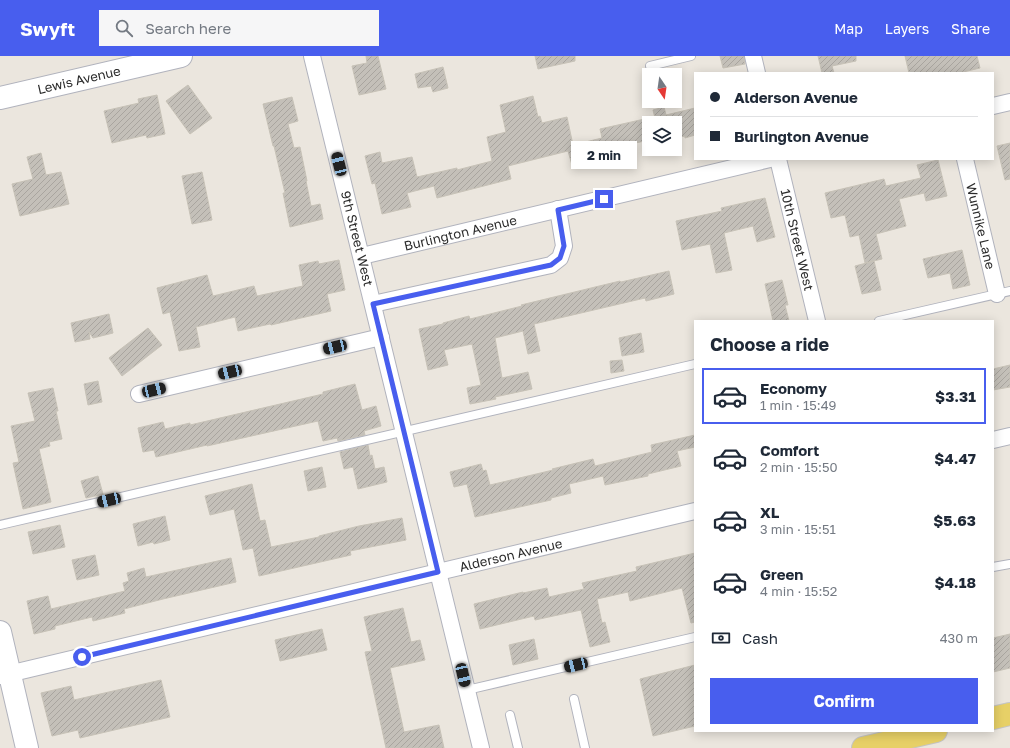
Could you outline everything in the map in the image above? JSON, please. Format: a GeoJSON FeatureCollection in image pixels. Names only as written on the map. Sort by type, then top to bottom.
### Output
{"type":"FeatureCollection","features":[{"type":"Feature","properties":{"kind":"main road"},"geometry":{"type":"LineString","coordinates":[[994,718],[1010,714]]}},
{"type":"Feature","properties":{"kind":"main road"},"geometry":{"type":"LineString","coordinates":[[863,748],[922,736]]}},
{"type":"Feature","properties":{"kind":"street","name":"Lewis Avenue"},"geometry":{"type":"LineString","coordinates":[[0,98],[180,56]]}},
{"type":"Feature","properties":{"kind":"street","name":"9th Street West"},"geometry":{"type":"LineString","coordinates":[[312,56],[481,748]]}},
{"type":"Feature","properties":{"kind":"street"},"geometry":{"type":"LineString","coordinates":[[753,56],[757,72]]}},
{"type":"Feature","properties":{"kind":"street"},"geometry":{"type":"LineString","coordinates":[[994,106],[1010,102]]}},
{"type":"Feature","properties":{"kind":"street","name":"Burlington Avenue"},"geometry":{"type":"LineString","coordinates":[[362,256],[766,160]]}},
{"type":"Feature","properties":{"kind":"street","name":"10th Street West"},"geometry":{"type":"LineString","coordinates":[[778,160],[817,320]]}},
{"type":"Feature","properties":{"kind":"street","name":"Wunnike Lane"},"geometry":{"type":"LineString","coordinates":[[965,160],[1004,292]]}},
{"type":"Feature","properties":{"kind":"street"},"geometry":{"type":"LineString","coordinates":[[373,304],[551,265],[560,258],[564,246],[558,210]]}},
{"type":"Feature","properties":{"kind":"street"},"geometry":{"type":"LineString","coordinates":[[139,394],[381,337]]}},
{"type":"Feature","properties":{"kind":"street"},"geometry":{"type":"LineString","coordinates":[[994,440],[1010,436]]}},
{"type":"Feature","properties":{"kind":"street","name":"Alderson Avenue"},"geometry":{"type":"LineString","coordinates":[[5,675],[694,511]]}},
{"type":"Feature","properties":{"kind":"street"},"geometry":{"type":"LineString","coordinates":[[0,632],[5,675],[28,748]]}},
{"type":"Feature","properties":{"kind":"lane"},"geometry":{"type":"LineString","coordinates":[[650,66],[692,56]]}},
{"type":"Feature","properties":{"kind":"lane"},"geometry":{"type":"LineString","coordinates":[[884,320],[1004,292]]}},
{"type":"Feature","properties":{"kind":"lane"},"geometry":{"type":"LineString","coordinates":[[0,525],[694,364]]}},
{"type":"Feature","properties":{"kind":"lane"},"geometry":{"type":"LineString","coordinates":[[994,568],[1010,564]]}},
{"type":"Feature","properties":{"kind":"lane"},"geometry":{"type":"LineString","coordinates":[[467,690],[694,637]]}},
{"type":"Feature","properties":{"kind":"lane"},"geometry":{"type":"LineString","coordinates":[[574,699],[585,748]]}},
{"type":"Feature","properties":{"kind":"lane"},"geometry":{"type":"LineString","coordinates":[[510,715],[518,748]]}},
{"type":"Feature","properties":{"kind":"building"},"geometry":{"type":"Polygon","coordinates":[[[366,56],[378,56],[386,89],[359,95],[352,66],[367,63],[366,56]]]}},
{"type":"Feature","properties":{"kind":"building"},"geometry":{"type":"Polygon","coordinates":[[[535,56],[575,56],[575,61],[538,69],[535,56]]]}},
{"type":"Feature","properties":{"kind":"building"},"geometry":{"type":"Polygon","coordinates":[[[720,56],[744,56],[745,64],[723,68],[720,56]]]}},
{"type":"Feature","properties":{"kind":"building"},"geometry":{"type":"Polygon","coordinates":[[[818,56],[856,56],[856,61],[832,66],[834,72],[822,72],[818,56]]]}},
{"type":"Feature","properties":{"kind":"building"},"geometry":{"type":"Polygon","coordinates":[[[905,56],[977,56],[980,68],[963,72],[909,72],[905,56]]]}},
{"type":"Feature","properties":{"kind":"building"},"geometry":{"type":"Polygon","coordinates":[[[443,67],[448,88],[433,92],[431,86],[418,88],[415,74],[443,67]]]}},
{"type":"Feature","properties":{"kind":"building"},"geometry":{"type":"Polygon","coordinates":[[[188,85],[212,118],[190,134],[166,101],[188,85]]]}},
{"type":"Feature","properties":{"kind":"building"},"geometry":{"type":"Polygon","coordinates":[[[157,95],[165,134],[147,138],[146,135],[112,143],[104,111],[139,103],[138,99],[157,95]]]}},
{"type":"Feature","properties":{"kind":"building"},"geometry":{"type":"Polygon","coordinates":[[[533,96],[538,117],[540,116],[542,123],[567,117],[573,145],[602,138],[600,129],[642,120],[642,142],[622,146],[623,153],[572,165],[568,151],[508,166],[511,179],[437,198],[434,186],[407,193],[411,207],[382,214],[375,183],[372,184],[365,156],[380,152],[382,163],[412,157],[417,177],[457,168],[457,170],[492,161],[487,137],[506,132],[500,105],[533,96]]]}},
{"type":"Feature","properties":{"kind":"building"},"geometry":{"type":"Polygon","coordinates":[[[292,97],[298,121],[288,124],[294,148],[300,147],[311,206],[320,204],[323,219],[290,227],[283,193],[285,193],[263,104],[292,97]]]}},
{"type":"Feature","properties":{"kind":"building"},"geometry":{"type":"Polygon","coordinates":[[[660,108],[664,108],[666,115],[694,108],[694,135],[685,138],[685,136],[682,137],[682,116],[654,116],[653,110],[660,108]]]}},
{"type":"Feature","properties":{"kind":"building"},"geometry":{"type":"Polygon","coordinates":[[[1010,143],[1010,179],[1005,180],[997,146],[1010,143]]]}},
{"type":"Feature","properties":{"kind":"building"},"geometry":{"type":"Polygon","coordinates":[[[41,153],[46,175],[61,172],[69,204],[20,216],[12,184],[33,179],[27,157],[41,153]]]}},
{"type":"Feature","properties":{"kind":"building"},"geometry":{"type":"Polygon","coordinates":[[[938,160],[947,196],[926,201],[924,193],[899,199],[906,226],[876,234],[882,259],[865,263],[859,235],[850,237],[845,215],[831,218],[825,193],[884,179],[886,186],[921,178],[917,165],[938,160]]]}},
{"type":"Feature","properties":{"kind":"building"},"geometry":{"type":"Polygon","coordinates":[[[202,172],[212,220],[192,224],[182,176],[202,172]]]}},
{"type":"Feature","properties":{"kind":"building"},"geometry":{"type":"Polygon","coordinates":[[[765,198],[775,237],[757,242],[753,226],[724,233],[732,270],[716,273],[710,244],[682,250],[676,221],[722,211],[721,208],[765,198]]]}},
{"type":"Feature","properties":{"kind":"building"},"geometry":{"type":"Polygon","coordinates":[[[962,250],[970,285],[953,289],[950,273],[928,278],[923,259],[962,250]]]}},
{"type":"Feature","properties":{"kind":"building"},"geometry":{"type":"Polygon","coordinates":[[[339,260],[345,290],[327,294],[331,311],[238,331],[235,317],[196,327],[200,347],[179,351],[170,312],[163,314],[157,288],[207,275],[213,296],[254,286],[257,296],[303,286],[299,265],[318,261],[319,264],[339,260]]]}},
{"type":"Feature","properties":{"kind":"building"},"geometry":{"type":"Polygon","coordinates":[[[874,261],[881,290],[862,294],[855,266],[874,261]]]}},
{"type":"Feature","properties":{"kind":"building"},"geometry":{"type":"Polygon","coordinates":[[[669,271],[674,294],[646,301],[645,298],[534,324],[540,351],[528,354],[523,331],[495,338],[502,378],[528,372],[532,389],[495,397],[496,399],[470,404],[467,388],[481,385],[472,344],[444,350],[448,365],[428,370],[419,329],[443,324],[469,316],[470,319],[620,281],[669,271]]]}},
{"type":"Feature","properties":{"kind":"building"},"geometry":{"type":"Polygon","coordinates":[[[782,280],[788,305],[785,305],[789,320],[773,320],[765,284],[782,280]]]}},
{"type":"Feature","properties":{"kind":"building"},"geometry":{"type":"Polygon","coordinates":[[[109,314],[113,333],[93,338],[89,332],[90,339],[75,342],[71,323],[109,314]]]}},
{"type":"Feature","properties":{"kind":"building"},"geometry":{"type":"Polygon","coordinates":[[[148,328],[162,345],[122,376],[109,358],[148,328]]]}},
{"type":"Feature","properties":{"kind":"building"},"geometry":{"type":"Polygon","coordinates":[[[641,333],[644,352],[622,356],[619,338],[641,333]]]}},
{"type":"Feature","properties":{"kind":"building"},"geometry":{"type":"Polygon","coordinates":[[[622,360],[624,371],[611,373],[610,361],[622,360]]]}},
{"type":"Feature","properties":{"kind":"building"},"geometry":{"type":"Polygon","coordinates":[[[1010,365],[1010,387],[994,390],[994,369],[1010,365]]]}},
{"type":"Feature","properties":{"kind":"building"},"geometry":{"type":"Polygon","coordinates":[[[98,381],[102,402],[88,405],[84,384],[98,381]]]}},
{"type":"Feature","properties":{"kind":"building"},"geometry":{"type":"Polygon","coordinates":[[[355,384],[362,410],[376,406],[381,426],[364,431],[365,435],[338,441],[337,438],[323,441],[318,421],[156,457],[154,450],[143,452],[138,428],[163,422],[165,429],[190,423],[190,425],[323,394],[323,392],[355,384]]]}},
{"type":"Feature","properties":{"kind":"building"},"geometry":{"type":"Polygon","coordinates":[[[53,388],[62,439],[49,442],[50,446],[39,449],[51,502],[23,509],[13,463],[19,462],[11,426],[35,421],[28,393],[53,388]]]}},
{"type":"Feature","properties":{"kind":"building"},"geometry":{"type":"Polygon","coordinates":[[[694,435],[694,447],[677,451],[681,466],[648,474],[648,476],[605,485],[603,476],[569,484],[571,493],[551,498],[551,500],[475,517],[467,484],[454,487],[450,472],[481,464],[483,471],[486,470],[490,485],[593,459],[595,466],[652,452],[651,445],[694,435]]]}},
{"type":"Feature","properties":{"kind":"building"},"geometry":{"type":"Polygon","coordinates":[[[368,445],[375,469],[384,467],[387,482],[358,489],[353,467],[344,469],[340,452],[368,445]]]}},
{"type":"Feature","properties":{"kind":"building"},"geometry":{"type":"Polygon","coordinates":[[[322,467],[326,487],[308,491],[304,471],[322,467]]]}},
{"type":"Feature","properties":{"kind":"building"},"geometry":{"type":"Polygon","coordinates":[[[98,476],[103,494],[86,498],[81,481],[98,476]]]}},
{"type":"Feature","properties":{"kind":"building"},"geometry":{"type":"Polygon","coordinates":[[[252,484],[260,521],[265,520],[271,547],[319,537],[359,526],[402,518],[406,540],[350,551],[351,555],[259,576],[253,548],[243,550],[234,509],[210,515],[205,496],[252,484]]]}},
{"type":"Feature","properties":{"kind":"building"},"geometry":{"type":"Polygon","coordinates":[[[165,516],[170,540],[138,546],[133,524],[165,516]]]}},
{"type":"Feature","properties":{"kind":"building"},"geometry":{"type":"Polygon","coordinates":[[[60,525],[65,547],[33,554],[28,532],[60,525]]]}},
{"type":"Feature","properties":{"kind":"building"},"geometry":{"type":"Polygon","coordinates":[[[694,553],[694,622],[691,623],[682,588],[630,601],[628,592],[597,599],[602,623],[605,622],[610,642],[590,647],[581,610],[535,620],[534,616],[480,629],[474,604],[523,592],[547,588],[549,597],[584,589],[582,583],[637,571],[636,567],[694,553]]]}},
{"type":"Feature","properties":{"kind":"building"},"geometry":{"type":"Polygon","coordinates":[[[95,555],[99,575],[77,580],[72,560],[95,555]]]}},
{"type":"Feature","properties":{"kind":"building"},"geometry":{"type":"Polygon","coordinates":[[[231,558],[236,582],[124,609],[125,613],[93,621],[92,617],[55,626],[55,629],[34,634],[27,601],[48,596],[51,609],[125,591],[123,583],[129,581],[127,573],[144,568],[146,577],[231,558]]]}},
{"type":"Feature","properties":{"kind":"building"},"geometry":{"type":"Polygon","coordinates":[[[403,608],[411,642],[420,640],[425,660],[390,668],[404,732],[439,725],[444,748],[386,748],[365,652],[372,651],[364,617],[403,608]]]}},
{"type":"Feature","properties":{"kind":"building"},"geometry":{"type":"Polygon","coordinates":[[[322,629],[327,650],[280,661],[275,640],[322,629]]]}},
{"type":"Feature","properties":{"kind":"building"},"geometry":{"type":"Polygon","coordinates":[[[1010,634],[1010,668],[994,672],[994,638],[1010,634]]]}},
{"type":"Feature","properties":{"kind":"building"},"geometry":{"type":"Polygon","coordinates":[[[534,639],[538,659],[513,665],[509,645],[534,639]]]}},
{"type":"Feature","properties":{"kind":"building"},"geometry":{"type":"Polygon","coordinates":[[[694,665],[694,726],[653,736],[640,679],[694,665]]]}},
{"type":"Feature","properties":{"kind":"building"},"geometry":{"type":"Polygon","coordinates":[[[161,680],[170,717],[80,738],[78,730],[52,736],[41,693],[71,686],[74,700],[161,680]]]}},
{"type":"Feature","properties":{"kind":"route"},"geometry":{"type":"LineString","coordinates":[[82,657],[438,572],[373,304],[551,265],[560,258],[564,246],[558,210],[604,199]]}}]}
